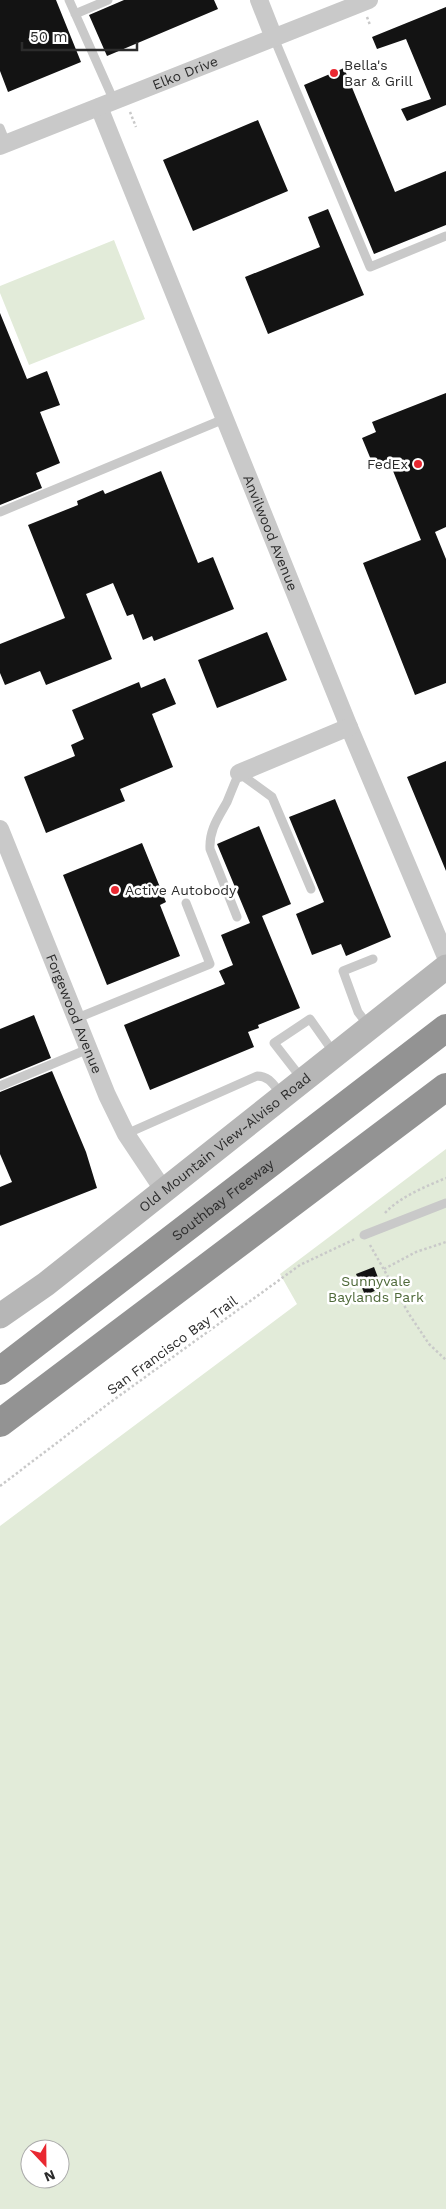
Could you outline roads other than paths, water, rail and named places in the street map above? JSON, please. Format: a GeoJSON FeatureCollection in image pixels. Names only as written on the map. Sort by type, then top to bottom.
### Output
{"type":"FeatureCollection","features":[{"type":"Feature","properties":{"kind":"highway"},"geometry":{"type":"LineString","coordinates":[[369,1087],[446,1017]]}},
{"type":"Feature","properties":{"kind":"highway","name":"Southbay Freeway"},"geometry":{"type":"LineString","coordinates":[[0,1371],[446,1028]]}},
{"type":"Feature","properties":{"kind":"highway"},"geometry":{"type":"LineString","coordinates":[[0,1423],[446,1087]]}},
{"type":"Feature","properties":{"kind":"highway"},"geometry":{"type":"LineString","coordinates":[[275,1217],[446,1106]]}},
{"type":"Feature","properties":{"kind":"street"},"geometry":{"type":"LineString","coordinates":[[260,0],[274,38]]}},
{"type":"Feature","properties":{"kind":"street","name":"Elko Drive"},"geometry":{"type":"LineString","coordinates":[[2,139],[106,104],[369,0]]}},
{"type":"Feature","properties":{"kind":"street","name":"Anvilwood Avenue"},"geometry":{"type":"LineString","coordinates":[[106,104],[224,419],[349,727],[446,957]]}},
{"type":"Feature","properties":{"kind":"street"},"geometry":{"type":"LineString","coordinates":[[239,773],[349,727]]}},
{"type":"Feature","properties":{"kind":"street","name":"Forgewood Avenue"},"geometry":{"type":"LineString","coordinates":[[0,829],[107,1095],[126,1134],[164,1191]]}},
{"type":"Feature","properties":{"kind":"street","name":"Old Mountain View-Alviso Road"},"geometry":{"type":"LineString","coordinates":[[0,1316],[46,1284],[446,967]]}},
{"type":"Feature","properties":{"kind":"lane"},"geometry":{"type":"LineString","coordinates":[[69,0],[106,104]]}},
{"type":"Feature","properties":{"kind":"lane"},"geometry":{"type":"LineString","coordinates":[[75,14],[108,0]]}},
{"type":"Feature","properties":{"kind":"lane"},"geometry":{"type":"LineString","coordinates":[[274,38],[370,267],[446,236]]}},
{"type":"Feature","properties":{"kind":"lane"},"geometry":{"type":"LineString","coordinates":[[0,512],[224,419]]}},
{"type":"Feature","properties":{"kind":"lane"},"geometry":{"type":"LineString","coordinates":[[237,917],[210,849],[209,841],[212,827],[227,801],[239,773],[272,796],[311,889]]}},
{"type":"Feature","properties":{"kind":"lane"},"geometry":{"type":"LineString","coordinates":[[76,1018],[210,964],[186,903]]}},
{"type":"Feature","properties":{"kind":"lane"},"geometry":{"type":"LineString","coordinates":[[370,1028],[358,1012],[343,971],[372,959]]}},
{"type":"Feature","properties":{"kind":"lane"},"geometry":{"type":"LineString","coordinates":[[303,1080],[274,1043],[310,1019],[335,1055]]}},
{"type":"Feature","properties":{"kind":"lane"},"geometry":{"type":"LineString","coordinates":[[0,1086],[88,1049]]}},
{"type":"Feature","properties":{"kind":"lane"},"geometry":{"type":"LineString","coordinates":[[126,1134],[257,1076],[270,1080],[283,1097]]}},
{"type":"Feature","properties":{"kind":"lane"},"geometry":{"type":"LineString","coordinates":[[364,1235],[446,1203]]}},
{"type":"Feature","properties":{"kind":"place","name":"Bella's Bar & Grill"},"geometry":{"type":"Point","coordinates":[334,73]}},
{"type":"Feature","properties":{"kind":"place","name":"FedEx"},"geometry":{"type":"Point","coordinates":[418,464]}},
{"type":"Feature","properties":{"kind":"place","name":"Active Autobody"},"geometry":{"type":"Point","coordinates":[115,890]}},
{"type":"Feature","properties":{"kind":"park label","name":"Sunnyvale Baylands Park"},"geometry":{"type":"Point","coordinates":[376,1289]}}]}
